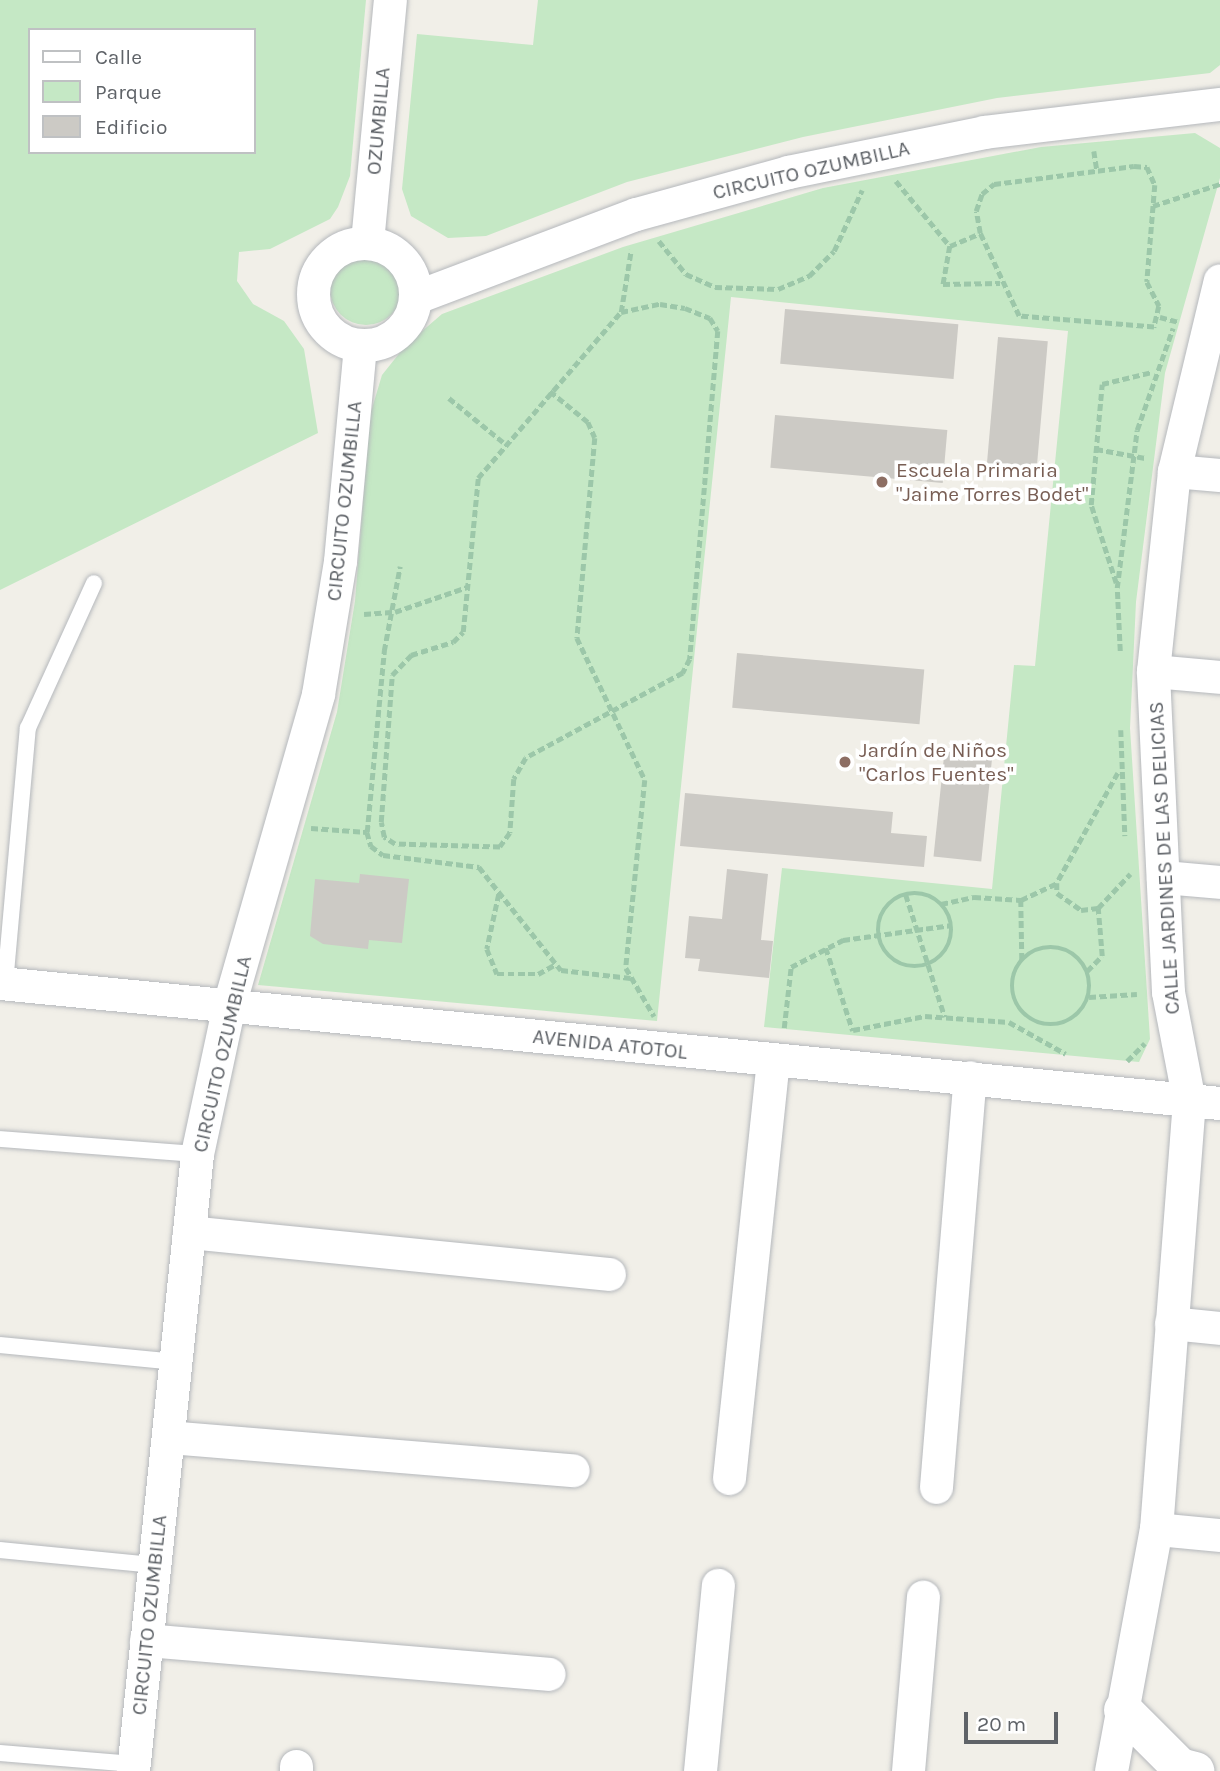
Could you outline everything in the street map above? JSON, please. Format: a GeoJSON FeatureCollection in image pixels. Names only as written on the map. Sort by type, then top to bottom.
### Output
{"type":"FeatureCollection","features":[{"type":"Feature","properties":{"kind":"street","name":"OZUMBILLA"},"geometry":{"type":"LineString","coordinates":[[367,242],[390,0]]}},
{"type":"Feature","properties":{"kind":"street","name":"CIRCUITO OZUMBILLA"},"geometry":{"type":"LineString","coordinates":[[416,297],[636,214],[874,153],[1091,117],[1220,104]]}},
{"type":"Feature","properties":{"kind":"street"},"geometry":{"type":"LineString","coordinates":[[367,242],[403,259],[416,297],[398,332],[360,346],[324,328],[311,290],[329,254],[367,242]]}},
{"type":"Feature","properties":{"kind":"street","name":"CALLE JARDINES DE LAS DELICIAS"},"geometry":{"type":"LineString","coordinates":[[1111,1771],[1156,1529],[1171,1323],[1205,1102],[1168,992],[1153,671],[1174,471],[1220,280]]}},
{"type":"Feature","properties":{"kind":"street","name":"CIRCUITO OZUMBILLA"},"geometry":{"type":"LineString","coordinates":[[133,1767],[197,1154],[229,1005],[282,827],[331,617],[360,346]]}},
{"type":"Feature","properties":{"kind":"street"},"geometry":{"type":"LineString","coordinates":[[1174,471],[1220,475]]}},
{"type":"Feature","properties":{"kind":"street"},"geometry":{"type":"LineString","coordinates":[[1153,671],[1220,677]]}},
{"type":"Feature","properties":{"kind":"street"},"geometry":{"type":"LineString","coordinates":[[1163,877],[1220,882]]}},
{"type":"Feature","properties":{"kind":"street","name":"AVENIDA ATOTOL"},"geometry":{"type":"LineString","coordinates":[[2,983],[777,1060],[1071,1085],[1205,1102]]}},
{"type":"Feature","properties":{"kind":"street"},"geometry":{"type":"LineString","coordinates":[[729,1478],[777,1060]]}},
{"type":"Feature","properties":{"kind":"street"},"geometry":{"type":"LineString","coordinates":[[936,1487],[970,1077]]}},
{"type":"Feature","properties":{"kind":"street"},"geometry":{"type":"LineString","coordinates":[[189,1231],[609,1274]]}},
{"type":"Feature","properties":{"kind":"street"},"geometry":{"type":"LineString","coordinates":[[1171,1323],[1220,1328]]}},
{"type":"Feature","properties":{"kind":"street"},"geometry":{"type":"LineString","coordinates":[[168,1437],[573,1471]]}},
{"type":"Feature","properties":{"kind":"street"},"geometry":{"type":"LineString","coordinates":[[1156,1529],[1220,1535]]}},
{"type":"Feature","properties":{"kind":"street"},"geometry":{"type":"LineString","coordinates":[[700,1771],[718,1585]]}},
{"type":"Feature","properties":{"kind":"street"},"geometry":{"type":"LineString","coordinates":[[908,1771],[923,1597]]}},
{"type":"Feature","properties":{"kind":"street"},"geometry":{"type":"LineString","coordinates":[[146,1640],[549,1674]]}},
{"type":"Feature","properties":{"kind":"street"},"geometry":{"type":"LineString","coordinates":[[1123,1710],[1180,1767],[1195,1771]]}},
{"type":"Feature","properties":{"kind":"lane"},"geometry":{"type":"LineString","coordinates":[[2,983],[28,727],[94,583]]}},
{"type":"Feature","properties":{"kind":"lane"},"geometry":{"type":"LineString","coordinates":[[0,1139],[197,1154]]}},
{"type":"Feature","properties":{"kind":"lane"},"geometry":{"type":"LineString","coordinates":[[0,1345],[176,1362]]}},
{"type":"Feature","properties":{"kind":"lane"},"geometry":{"type":"LineString","coordinates":[[0,1550],[154,1565]]}},
{"type":"Feature","properties":{"kind":"lane"},"geometry":{"type":"LineString","coordinates":[[0,1753],[133,1767]]}},
{"type":"Feature","properties":{"kind":"path"},"geometry":{"type":"LineString","coordinates":[[636,214],[687,274],[715,287],[778,289],[809,276],[834,251],[854,215],[874,153]]}},
{"type":"Feature","properties":{"kind":"path"},"geometry":{"type":"LineString","coordinates":[[874,153],[950,246],[943,284],[1000,283]]}},
{"type":"Feature","properties":{"kind":"path"},"geometry":{"type":"LineString","coordinates":[[1147,167],[1155,185],[1153,206],[1147,282],[1158,306],[1154,327],[1018,316],[1000,283],[980,233],[976,211],[994,184],[1147,167]]}},
{"type":"Feature","properties":{"kind":"path"},"geometry":{"type":"LineString","coordinates":[[1153,206],[1220,184]]}},
{"type":"Feature","properties":{"kind":"path"},"geometry":{"type":"LineString","coordinates":[[621,312],[660,304],[685,308],[710,318],[719,351],[691,659],[682,673],[518,767],[510,833],[500,847],[395,844],[384,837],[392,675],[411,655],[453,642],[463,632],[478,478],[503,442],[621,312],[636,214]]}},
{"type":"Feature","properties":{"kind":"path"},"geometry":{"type":"LineString","coordinates":[[950,246],[980,233]]}},
{"type":"Feature","properties":{"kind":"path"},"geometry":{"type":"LineString","coordinates":[[1117,588],[1091,505],[1102,384],[1152,372]]}},
{"type":"Feature","properties":{"kind":"path"},"geometry":{"type":"LineString","coordinates":[[550,391],[588,422],[595,438],[577,638],[615,710],[645,780],[626,968],[673,1050]]}},
{"type":"Feature","properties":{"kind":"path"},"geometry":{"type":"LineString","coordinates":[[449,398],[503,442]]}},
{"type":"Feature","properties":{"kind":"path"},"geometry":{"type":"LineString","coordinates":[[1096,449],[1134,454],[1174,471]]}},
{"type":"Feature","properties":{"kind":"path"},"geometry":{"type":"LineString","coordinates":[[400,566],[395,612],[384,651],[367,832],[383,855],[468,862],[499,894],[556,964],[581,976],[631,978]]}},
{"type":"Feature","properties":{"kind":"path"},"geometry":{"type":"LineString","coordinates":[[331,617],[395,612],[467,587]]}},
{"type":"Feature","properties":{"kind":"path"},"geometry":{"type":"LineString","coordinates":[[941,904],[952,925],[947,949],[928,965],[892,959],[879,935],[887,907],[906,895],[941,904],[974,897],[1021,900],[1057,883],[1119,772],[1156,775]]}},
{"type":"Feature","properties":{"kind":"path"},"geometry":{"type":"LineString","coordinates":[[282,827],[367,832]]}},
{"type":"Feature","properties":{"kind":"path"},"geometry":{"type":"LineString","coordinates":[[1035,1022],[1073,1019],[1088,997],[1087,971],[1102,956],[1098,908],[1129,874],[1163,877]]}},
{"type":"Feature","properties":{"kind":"path"},"geometry":{"type":"LineString","coordinates":[[1057,883],[1065,902],[1098,908]]}},
{"type":"Feature","properties":{"kind":"path"},"geometry":{"type":"LineString","coordinates":[[499,894],[487,949],[497,974],[538,974],[556,964]]}},
{"type":"Feature","properties":{"kind":"path"},"geometry":{"type":"LineString","coordinates":[[906,895],[945,1017]]}},
{"type":"Feature","properties":{"kind":"path"},"geometry":{"type":"LineString","coordinates":[[1021,900],[1022,960],[1012,994],[1035,1022]]}},
{"type":"Feature","properties":{"kind":"path"},"geometry":{"type":"LineString","coordinates":[[777,1060],[791,967],[827,948],[879,935],[952,925]]}},
{"type":"Feature","properties":{"kind":"path"},"geometry":{"type":"LineString","coordinates":[[827,948],[853,1030],[853,1066]]}},
{"type":"Feature","properties":{"kind":"path"},"geometry":{"type":"LineString","coordinates":[[1022,960],[1057,948],[1087,971]]}},
{"type":"Feature","properties":{"kind":"path"},"geometry":{"type":"LineString","coordinates":[[1088,997],[1168,992]]}},
{"type":"Feature","properties":{"kind":"path"},"geometry":{"type":"LineString","coordinates":[[853,1030],[945,1017],[1009,1022],[1074,1059],[1071,1085]]}},
{"type":"Feature","properties":{"kind":"path"},"geometry":{"type":"LineString","coordinates":[[1028,1033],[1035,1022]]}},
{"type":"Feature","properties":{"kind":"green space"},"geometry":{"type":"Polygon","coordinates":[[[0,0],[366,0],[350,176],[338,207],[330,219],[270,249],[239,252],[237,281],[253,304],[284,321],[304,349],[318,433],[0,590],[0,0]]]}},
{"type":"Feature","properties":{"kind":"green space"},"geometry":{"type":"Polygon","coordinates":[[[538,0],[1220,0],[1220,65],[1210,73],[997,98],[803,137],[627,182],[486,236],[448,238],[411,216],[402,189],[417,34],[533,45],[538,0]]]}},
{"type":"Feature","properties":{"kind":"green space"},"geometry":{"type":"Polygon","coordinates":[[[1195,133],[1220,148],[1220,178],[1165,373],[1136,602],[1130,728],[1150,1039],[1139,1062],[764,1027],[782,868],[992,889],[1014,665],[1035,666],[1068,331],[731,297],[657,1021],[258,985],[337,712],[355,601],[370,415],[382,375],[406,345],[442,314],[623,247],[823,188],[1041,147],[1195,133]]]}},
{"type":"Feature","properties":{"kind":"green space"},"geometry":{"type":"Polygon","coordinates":[[[366,253],[386,259],[396,269],[402,289],[396,309],[386,319],[366,325],[346,319],[336,309],[330,289],[336,269],[346,259],[366,253]]]}},
{"type":"Feature","properties":{"kind":"building"},"geometry":{"type":"Polygon","coordinates":[[[785,309],[958,324],[954,379],[780,364],[785,309]]]}},
{"type":"Feature","properties":{"kind":"building"},"geometry":{"type":"Polygon","coordinates":[[[998,337],[1048,341],[1036,481],[986,476],[998,337]]]}},
{"type":"Feature","properties":{"kind":"building"},"geometry":{"type":"Polygon","coordinates":[[[775,415],[947,430],[943,483],[770,468],[775,415]]]}},
{"type":"Feature","properties":{"kind":"building"},"geometry":{"type":"Polygon","coordinates":[[[737,653],[924,669],[919,724],[732,708],[737,653]]]}},
{"type":"Feature","properties":{"kind":"building"},"geometry":{"type":"Polygon","coordinates":[[[945,747],[993,752],[981,861],[934,856],[945,747]]]}},
{"type":"Feature","properties":{"kind":"building"},"geometry":{"type":"Polygon","coordinates":[[[685,793],[893,812],[891,833],[927,836],[924,867],[680,846],[685,793]]]}},
{"type":"Feature","properties":{"kind":"building"},"geometry":{"type":"Polygon","coordinates":[[[727,869],[768,874],[761,940],[773,941],[769,978],[698,971],[700,959],[685,958],[689,916],[722,919],[727,869]]]}},
{"type":"Feature","properties":{"kind":"building"},"geometry":{"type":"Polygon","coordinates":[[[360,874],[409,879],[402,943],[369,940],[368,949],[323,944],[310,936],[315,879],[359,883],[360,874]]]}},
{"type":"Feature","properties":{"kind":"place","name":"Escuela Primaria \"Jaime Torres Bodet\""},"geometry":{"type":"Point","coordinates":[882,482]}},
{"type":"Feature","properties":{"kind":"place","name":"Jardín de Niños \"Carlos Fuentes\""},"geometry":{"type":"Point","coordinates":[845,762]}}]}
